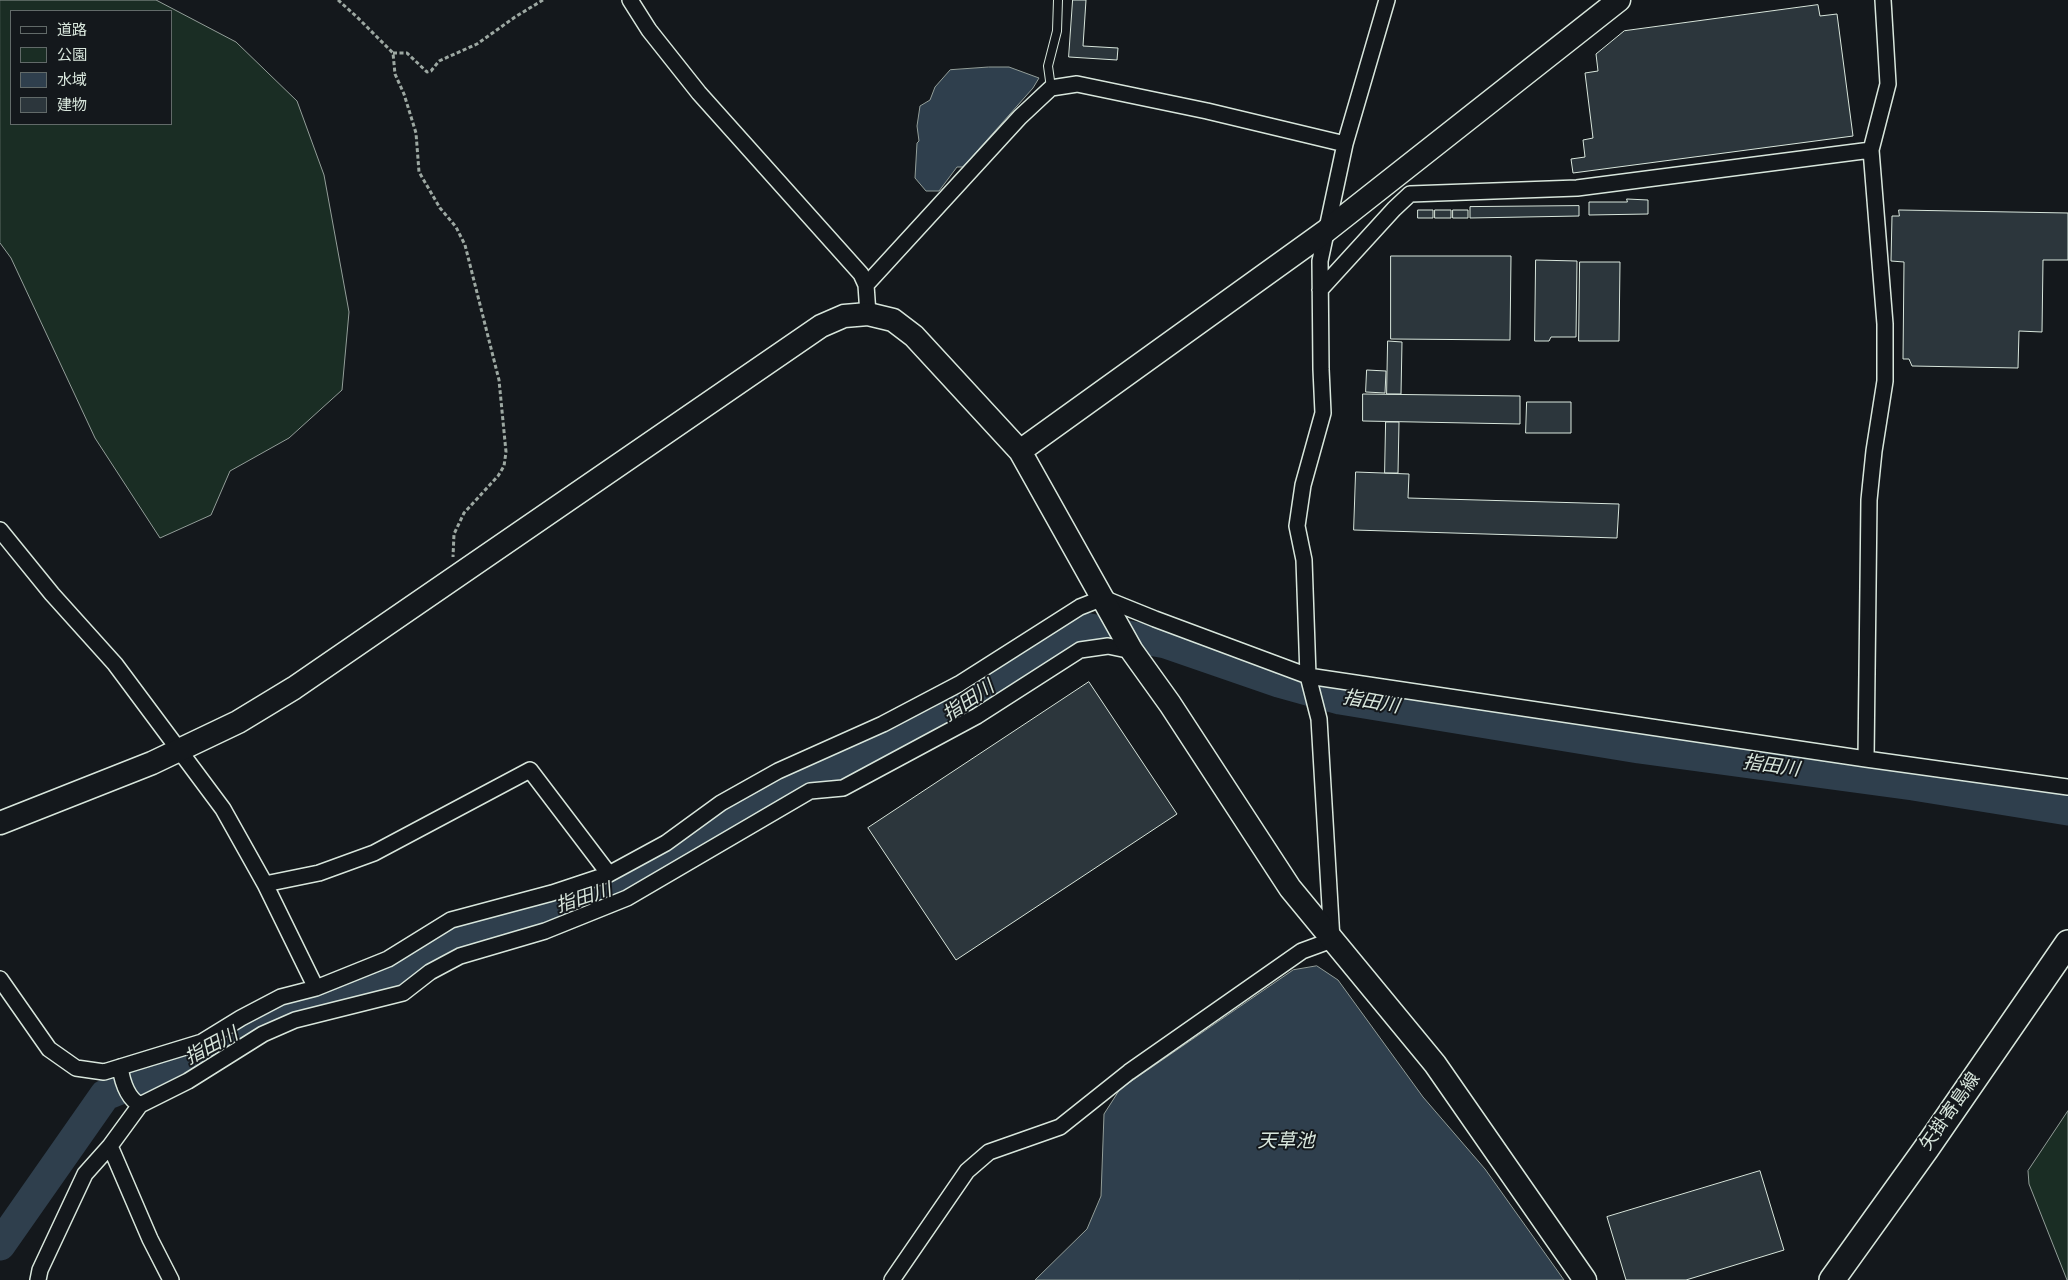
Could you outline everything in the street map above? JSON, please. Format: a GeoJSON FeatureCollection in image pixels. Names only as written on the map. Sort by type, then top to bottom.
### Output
{"type":"FeatureCollection","features":[{"type":"Feature","properties":{"kind":"main road","name":"矢掛寄島線"},"geometry":{"type":"LineString","coordinates":[[1832,1280],[1926,1149],[2068,943]]}},
{"type":"Feature","properties":{"kind":"street"},"geometry":{"type":"LineString","coordinates":[[630,0],[649,30],[699,93],[861,274],[866,285],[868,314]]}},
{"type":"Feature","properties":{"kind":"street"},"geometry":{"type":"LineString","coordinates":[[1332,940],[1319,719],[1308,676],[1304,560],[1297,526],[1303,485],[1324,413],[1320,261],[1345,144],[1387,0]]}},
{"type":"Feature","properties":{"kind":"street"},"geometry":{"type":"LineString","coordinates":[[1020,451],[1326,231],[1619,0]]}},
{"type":"Feature","properties":{"kind":"street"},"geometry":{"type":"LineString","coordinates":[[1866,759],[1869,500],[1874,451],[1885,381],[1885,324],[1870,150],[1888,84],[1883,0]]}},
{"type":"Feature","properties":{"kind":"street"},"geometry":{"type":"LineString","coordinates":[[866,285],[1020,116],[1051,88],[1077,84],[1207,111],[1345,144]]}},
{"type":"Feature","properties":{"kind":"street"},"geometry":{"type":"LineString","coordinates":[[1320,290],[1410,194],[1577,188],[1870,150]]}},
{"type":"Feature","properties":{"kind":"street"},"geometry":{"type":"LineString","coordinates":[[0,823],[152,763],[238,722],[294,688],[459,577],[821,326],[844,316],[868,314],[893,320],[914,336],[1020,451],[1132,651],[1170,704],[1290,888],[1435,1064],[1585,1280]]}},
{"type":"Feature","properties":{"kind":"street"},"geometry":{"type":"LineString","coordinates":[[0,530],[52,594],[115,664],[223,809],[265,884],[316,988]]}},
{"type":"Feature","properties":{"kind":"street"},"geometry":{"type":"LineString","coordinates":[[0,979],[50,1049],[76,1068],[104,1072],[121,1071],[202,1042],[241,1018],[281,997],[316,988],[388,959],[451,920],[552,893],[609,874],[666,843],[721,804],[778,771],[883,724],[959,684],[1080,607],[1103,598],[1308,676],[2068,787]]}},
{"type":"Feature","properties":{"kind":"street"},"geometry":{"type":"LineString","coordinates":[[38,1280],[40,1270],[85,1174],[110,1146],[136,1103],[188,1081],[263,1034],[296,1020],[403,993],[430,972],[460,956],[545,931],[627,898],[810,791],[843,788],[977,716],[1080,650],[1108,646],[1132,651]]}},
{"type":"Feature","properties":{"kind":"street"},"geometry":{"type":"LineString","coordinates":[[265,884],[320,873],[374,853],[530,770],[609,874]]}},
{"type":"Feature","properties":{"kind":"street"},"geometry":{"type":"LineString","coordinates":[[892,1280],[966,1171],[989,1152],[1060,1127],[1129,1072],[1302,951],[1332,940]]}},
{"type":"Feature","properties":{"kind":"street"},"geometry":{"type":"LineString","coordinates":[[121,1071],[136,1103]]}},
{"type":"Feature","properties":{"kind":"street"},"geometry":{"type":"LineString","coordinates":[[110,1146],[150,1239],[171,1280]]}},
{"type":"Feature","properties":{"kind":"lane"},"geometry":{"type":"LineString","coordinates":[[1051,88],[1048,66],[1057,31],[1058,0]]}},
{"type":"Feature","properties":{"kind":"path"},"geometry":{"type":"LineString","coordinates":[[338,0],[358,17],[393,53],[394,74],[404,94],[416,134],[419,172],[440,208],[456,227],[465,246],[499,380],[506,452],[504,466],[464,513],[454,534],[453,555],[459,577]]}},
{"type":"Feature","properties":{"kind":"path"},"geometry":{"type":"LineString","coordinates":[[393,53],[407,53],[427,72],[431,71],[439,61],[476,44],[514,17],[543,0]]}},
{"type":"Feature","properties":{"kind":"green space"},"geometry":{"type":"Polygon","coordinates":[[[0,0],[156,0],[236,42],[297,101],[324,175],[349,312],[342,390],[289,438],[230,471],[211,515],[160,538],[95,438],[11,258],[0,243],[0,0]]]}},
{"type":"Feature","properties":{"kind":"green space"},"geometry":{"type":"Polygon","coordinates":[[[2068,1111],[2067,1280],[2029,1184],[2028,1171],[2068,1111]]]}},
{"type":"Feature","properties":{"kind":"water"},"geometry":{"type":"Polygon","coordinates":[[[1009,67],[1039,78],[1033,88],[963,167],[957,167],[939,191],[926,191],[915,178],[917,143],[919,141],[917,126],[920,106],[930,100],[935,87],[950,70],[1009,67]]]}},
{"type":"Feature","properties":{"kind":"water","name":"天草池"},"geometry":{"type":"Polygon","coordinates":[[[1317,966],[1338,980],[1423,1097],[1485,1169],[1564,1280],[1035,1280],[1087,1229],[1101,1196],[1104,1114],[1120,1089],[1293,970],[1317,966]]]}},
{"type":"Feature","properties":{"kind":"building"},"geometry":{"type":"Polygon","coordinates":[[[1073,0],[1086,0],[1083,46],[1118,48],[1117,60],[1069,57],[1073,0]]]}},
{"type":"Feature","properties":{"kind":"building"},"geometry":{"type":"Polygon","coordinates":[[[1818,5],[1820,16],[1837,14],[1853,136],[1573,173],[1571,159],[1585,157],[1583,140],[1593,138],[1585,73],[1598,71],[1596,54],[1624,31],[1818,5]]]}},
{"type":"Feature","properties":{"kind":"building"},"geometry":{"type":"Polygon","coordinates":[[[1627,199],[1648,200],[1648,214],[1589,215],[1589,202],[1627,202],[1627,199]]]}},
{"type":"Feature","properties":{"kind":"building"},"geometry":{"type":"Polygon","coordinates":[[[1579,206],[1579,216],[1470,218],[1470,207],[1579,206]]]}},
{"type":"Feature","properties":{"kind":"building"},"geometry":{"type":"Polygon","coordinates":[[[1418,210],[1433,210],[1433,218],[1418,218],[1418,210]]]}},
{"type":"Feature","properties":{"kind":"building"},"geometry":{"type":"Polygon","coordinates":[[[1435,210],[1451,210],[1451,218],[1435,218],[1435,210]]]}},
{"type":"Feature","properties":{"kind":"building"},"geometry":{"type":"Polygon","coordinates":[[[1453,210],[1468,210],[1468,218],[1453,218],[1453,210]]]}},
{"type":"Feature","properties":{"kind":"building"},"geometry":{"type":"Polygon","coordinates":[[[1899,210],[2068,213],[2068,260],[2043,260],[2042,332],[2019,331],[2018,368],[1912,366],[1909,359],[1903,359],[1904,262],[1891,261],[1892,216],[1899,216],[1899,210]]]}},
{"type":"Feature","properties":{"kind":"building"},"geometry":{"type":"Polygon","coordinates":[[[1391,256],[1511,256],[1510,340],[1391,339],[1391,256]]]}},
{"type":"Feature","properties":{"kind":"building"},"geometry":{"type":"Polygon","coordinates":[[[1536,260],[1577,261],[1576,337],[1551,337],[1549,341],[1535,341],[1536,260]]]}},
{"type":"Feature","properties":{"kind":"building"},"geometry":{"type":"Polygon","coordinates":[[[1580,262],[1620,262],[1619,341],[1579,341],[1580,262]]]}},
{"type":"Feature","properties":{"kind":"building"},"geometry":{"type":"Polygon","coordinates":[[[1388,341],[1402,342],[1401,394],[1387,394],[1388,341]]]}},
{"type":"Feature","properties":{"kind":"building"},"geometry":{"type":"Polygon","coordinates":[[[1367,370],[1386,371],[1385,393],[1366,392],[1367,370]]]}},
{"type":"Feature","properties":{"kind":"building"},"geometry":{"type":"Polygon","coordinates":[[[1363,394],[1520,396],[1520,424],[1363,421],[1363,394]]]}},
{"type":"Feature","properties":{"kind":"building"},"geometry":{"type":"Polygon","coordinates":[[[1527,402],[1571,402],[1571,433],[1526,433],[1527,402]]]}},
{"type":"Feature","properties":{"kind":"building"},"geometry":{"type":"Polygon","coordinates":[[[1386,422],[1399,422],[1398,473],[1385,473],[1386,422]]]}},
{"type":"Feature","properties":{"kind":"building"},"geometry":{"type":"Polygon","coordinates":[[[1356,472],[1409,474],[1408,498],[1619,504],[1617,538],[1354,530],[1356,472]]]}},
{"type":"Feature","properties":{"kind":"building"},"geometry":{"type":"Polygon","coordinates":[[[1089,682],[1177,814],[956,960],[868,828],[1089,682]]]}},
{"type":"Feature","properties":{"kind":"building"},"geometry":{"type":"Polygon","coordinates":[[[1760,1171],[1784,1250],[1686,1280],[1626,1280],[1607,1217],[1760,1171]]]}},
{"type":"Feature","properties":{"kind":"waterway","name":"指田川"},"geometry":{"type":"LineString","coordinates":[[0,1245],[105,1095],[202,1056],[281,1008],[395,976],[457,934],[602,897],[681,853],[792,783],[940,722],[1079,627],[1166,643],[1279,682],[1340,699],[1639,748],[1913,785],[2068,810]]}}]}
